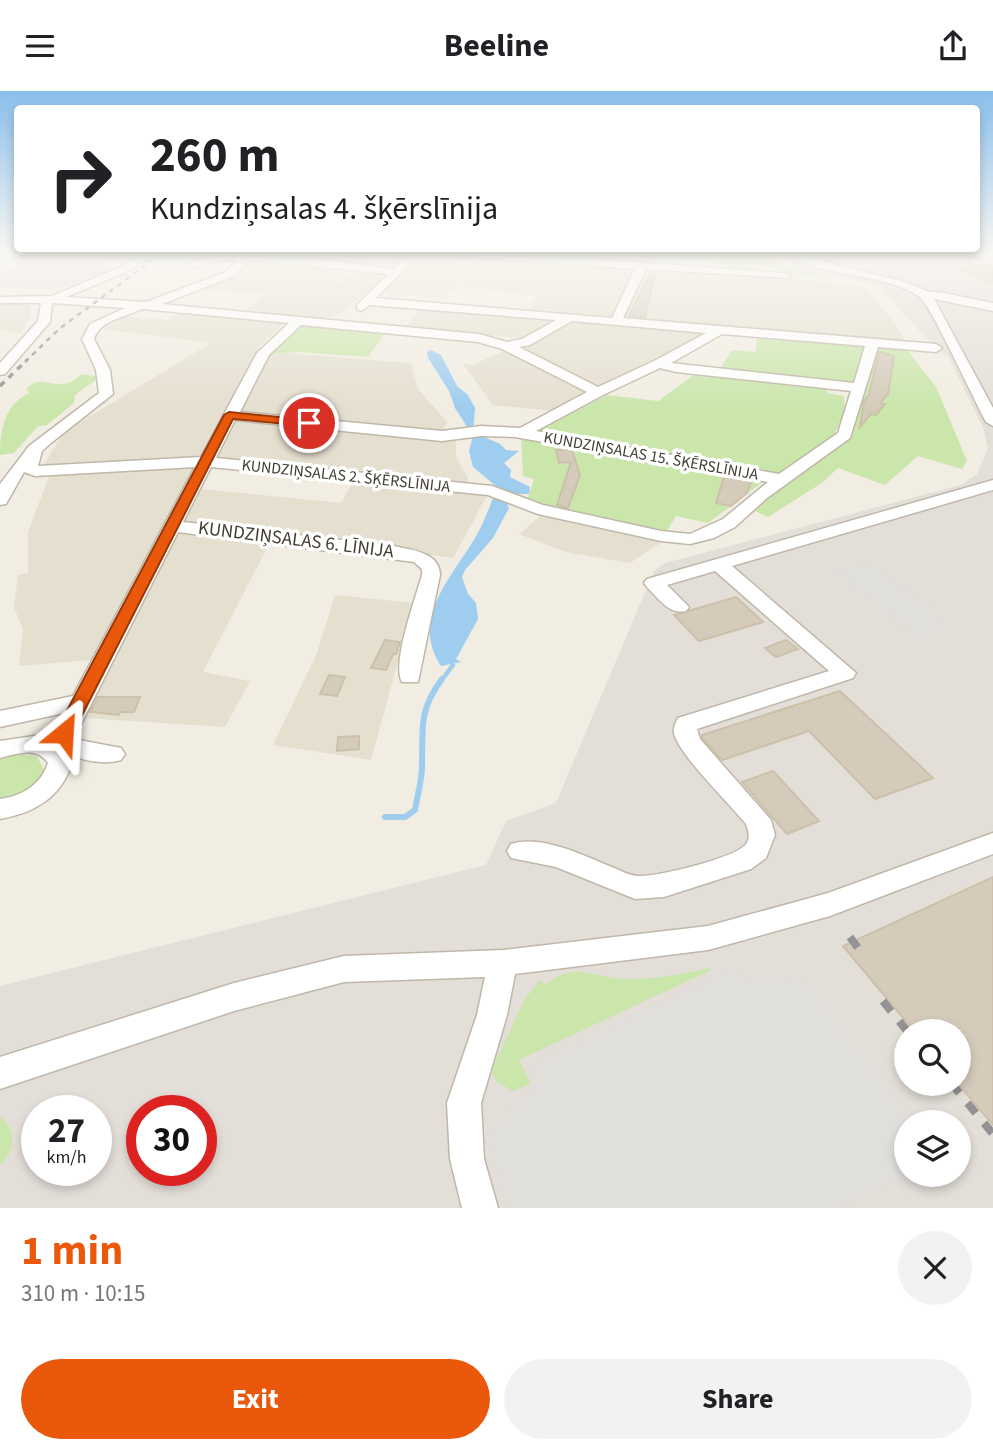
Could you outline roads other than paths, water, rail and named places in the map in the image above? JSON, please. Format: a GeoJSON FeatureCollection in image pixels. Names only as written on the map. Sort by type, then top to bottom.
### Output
{"type":"FeatureCollection","features":[{"type":"Feature","properties":{"kind":"street"},"geometry":{"type":"LineString","coordinates":[[1,369],[44,322],[46,305]]}},
{"type":"Feature","properties":{"kind":"street"},"geometry":{"type":"LineString","coordinates":[[0,500],[11,477],[46,436],[106,394],[103,370],[88,339],[89,334],[99,323],[144,305]]}},
{"type":"Feature","properties":{"kind":"street"},"geometry":{"type":"LineString","coordinates":[[145,305],[479,338],[508,346],[598,392]]}},
{"type":"Feature","properties":{"kind":"street"},"geometry":{"type":"LineString","coordinates":[[337,325],[363,305]]}},
{"type":"Feature","properties":{"kind":"street"},"geometry":{"type":"LineString","coordinates":[[420,305],[936,348]]}},
{"type":"Feature","properties":{"kind":"street"},"geometry":{"type":"LineString","coordinates":[[616,321],[624,305]]}},
{"type":"Feature","properties":{"kind":"street"},"geometry":{"type":"LineString","coordinates":[[932,305],[993,422]]}},
{"type":"Feature","properties":{"kind":"street"},"geometry":{"type":"LineString","coordinates":[[508,346],[526,342],[571,317]]}},
{"type":"Feature","properties":{"kind":"street"},"geometry":{"type":"LineString","coordinates":[[0,809],[26,802],[51,784],[56,748],[204,462],[263,353],[297,321]]}},
{"type":"Feature","properties":{"kind":"street"},"geometry":{"type":"LineString","coordinates":[[522,433],[720,330]]}},
{"type":"Feature","properties":{"kind":"street"},"geometry":{"type":"LineString","coordinates":[[781,479],[845,435],[873,342]]}},
{"type":"Feature","properties":{"kind":"street"},"geometry":{"type":"LineString","coordinates":[[659,364],[858,389]]}},
{"type":"Feature","properties":{"kind":"street","name":"KUNDZIŅSALAS 15. ŠĶĒRSLĪNIJA"},"geometry":{"type":"LineString","coordinates":[[229,415],[442,436],[481,431],[522,433],[781,479]]}},
{"type":"Feature","properties":{"kind":"street","name":"KUNDZIŅSALAS 2. ŠĶĒRSLĪNIJA"},"geometry":{"type":"LineString","coordinates":[[34,449],[35,455],[29,468],[35,471],[204,462],[474,488],[492,491],[538,509],[690,540],[729,523],[781,479]]}},
{"type":"Feature","properties":{"kind":"street"},"geometry":{"type":"LineString","coordinates":[[679,607],[654,583],[993,485]]}},
{"type":"Feature","properties":{"kind":"street","name":"KUNDZIŅSALAS 6. LĪNIJA"},"geometry":{"type":"LineString","coordinates":[[171,526],[394,552],[420,558],[431,568],[410,659],[410,677]]}},
{"type":"Feature","properties":{"kind":"street"},"geometry":{"type":"LineString","coordinates":[[520,851],[559,857],[635,888],[664,886],[742,861],[757,851],[762,835],[758,820],[690,743],[685,731],[686,724],[845,673],[718,564]]}},
{"type":"Feature","properties":{"kind":"street"},"geometry":{"type":"LineString","coordinates":[[0,719],[79,702]]}},
{"type":"Feature","properties":{"kind":"street"},"geometry":{"type":"LineString","coordinates":[[0,750],[18,745],[56,748],[65,758],[83,751],[113,754]]}},
{"type":"Feature","properties":{"kind":"street"},"geometry":{"type":"LineString","coordinates":[[0,1073],[234,997],[332,972],[418,965],[503,963],[609,949],[676,944],[748,929],[830,904],[993,843]]}},
{"type":"Feature","properties":{"kind":"street"},"geometry":{"type":"LineString","coordinates":[[480,1208],[467,1159],[464,1103],[492,1015],[503,963]]}},
{"type":"Feature","properties":{"kind":"water"},"geometry":{"type":"Polygon","coordinates":[[[431,350],[441,355],[457,386],[468,395],[475,408],[473,432],[500,444],[506,450],[519,451],[504,463],[511,470],[510,477],[530,487],[529,494],[509,494],[506,501],[509,508],[493,538],[465,570],[462,577],[468,594],[476,603],[478,619],[456,659],[461,662],[441,666],[433,649],[431,617],[444,587],[480,530],[497,487],[473,467],[469,451],[473,436],[428,358],[427,352],[431,350]]]}},
{"type":"Feature","properties":{"kind":"waterway"},"geometry":{"type":"LineString","coordinates":[[441,681],[453,665]]}},
{"type":"Feature","properties":{"kind":"waterway"},"geometry":{"type":"LineString","coordinates":[[385,817],[405,817],[415,810],[422,772],[425,711],[442,679]]}},
{"type":"Feature","properties":{"kind":"railway"},"geometry":{"type":"LineString","coordinates":[[25,362],[59,329],[91,305]]}},
{"type":"Feature","properties":{"kind":"railway"},"geometry":{"type":"LineString","coordinates":[[0,386],[27,360]]}},
{"type":"Feature","properties":{"kind":"railway"},"geometry":{"type":"LineString","coordinates":[[850,937],[858,948]]}},
{"type":"Feature","properties":{"kind":"railway"},"geometry":{"type":"LineString","coordinates":[[883,1001],[897,1019]]}},
{"type":"Feature","properties":{"kind":"railway"},"geometry":{"type":"LineString","coordinates":[[962,1096],[993,1134]]}}]}
